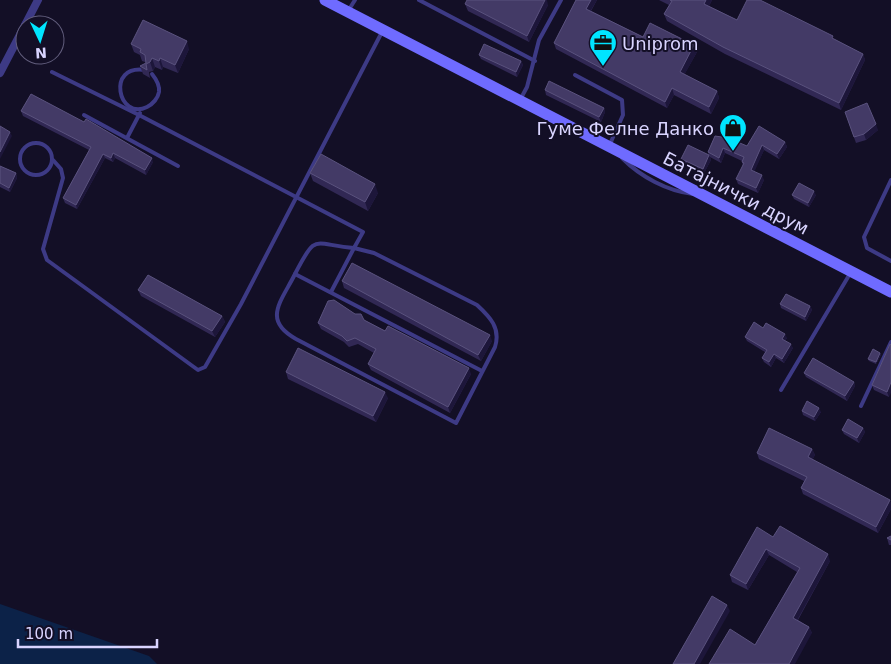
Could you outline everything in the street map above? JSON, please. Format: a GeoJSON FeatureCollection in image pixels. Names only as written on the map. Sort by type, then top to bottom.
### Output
{"type":"FeatureCollection","features":[{"type":"Feature","properties":{"kind":"main road","name":"Батајнички друм"},"geometry":{"type":"LineString","coordinates":[[325,0],[891,292]]}},
{"type":"Feature","properties":{"kind":"street"},"geometry":{"type":"LineString","coordinates":[[30,15],[38,0]]}},
{"type":"Feature","properties":{"kind":"street"},"geometry":{"type":"LineString","coordinates":[[0,73],[15,44]]}},
{"type":"Feature","properties":{"kind":"lane"},"geometry":{"type":"LineString","coordinates":[[347,12],[355,0]]}},
{"type":"Feature","properties":{"kind":"lane"},"geometry":{"type":"LineString","coordinates":[[419,0],[535,62]]}},
{"type":"Feature","properties":{"kind":"lane"},"geometry":{"type":"LineString","coordinates":[[520,100],[527,88],[539,40],[560,0]]}},
{"type":"Feature","properties":{"kind":"lane"},"geometry":{"type":"LineString","coordinates":[[52,160],[49,169],[36,176],[22,168],[20,157],[24,147],[40,143],[49,149],[52,160],[61,169],[63,178],[43,249],[47,260],[198,370],[205,367],[241,304],[383,30]]}},
{"type":"Feature","properties":{"kind":"lane"},"geometry":{"type":"LineString","coordinates":[[145,70],[127,74],[120,84],[121,97],[130,106],[140,108],[149,106],[157,97],[158,84],[152,74]]}},
{"type":"Feature","properties":{"kind":"lane"},"geometry":{"type":"LineString","coordinates":[[52,72],[140,115],[363,232],[330,292]]}},
{"type":"Feature","properties":{"kind":"lane"},"geometry":{"type":"LineString","coordinates":[[575,75],[622,100],[623,115],[610,147]]}},
{"type":"Feature","properties":{"kind":"lane"},"geometry":{"type":"LineString","coordinates":[[127,138],[140,115],[140,108]]}},
{"type":"Feature","properties":{"kind":"lane"},"geometry":{"type":"LineString","coordinates":[[84,115],[178,166]]}},
{"type":"Feature","properties":{"kind":"lane"},"geometry":{"type":"LineString","coordinates":[[891,180],[865,230],[864,237],[867,248],[891,261]]}},
{"type":"Feature","properties":{"kind":"lane"},"geometry":{"type":"LineString","coordinates":[[323,242],[354,248],[374,253],[477,305],[487,314],[495,326],[498,336],[495,347],[456,423],[296,339],[282,329],[277,324],[276,314],[294,274],[307,251],[314,244],[323,242]]}},
{"type":"Feature","properties":{"kind":"lane"},"geometry":{"type":"LineString","coordinates":[[781,390],[850,272]]}},
{"type":"Feature","properties":{"kind":"lane"},"geometry":{"type":"LineString","coordinates":[[294,274],[482,371]]}},
{"type":"Feature","properties":{"kind":"lane"},"geometry":{"type":"LineString","coordinates":[[861,406],[891,342]]}},
{"type":"Feature","properties":{"kind":"water"},"geometry":{"type":"Polygon","coordinates":[[[0,604],[149,656],[157,664],[0,664],[0,604]]]}},
{"type":"Feature","properties":{"kind":"building"},"geometry":{"type":"Polygon","coordinates":[[[467,0],[545,0],[527,36],[465,4],[467,0]]]}},
{"type":"Feature","properties":{"kind":"building"},"geometry":{"type":"Polygon","coordinates":[[[576,0],[591,0],[586,9],[643,37],[650,23],[694,45],[680,72],[717,91],[709,107],[672,88],[665,102],[554,43],[576,0]]]}},
{"type":"Feature","properties":{"kind":"building"},"geometry":{"type":"Polygon","coordinates":[[[670,0],[706,0],[704,4],[737,20],[747,0],[760,0],[833,36],[832,38],[863,54],[839,103],[723,47],[664,14],[672,1],[670,0]]]}},
{"type":"Feature","properties":{"kind":"building"},"geometry":{"type":"Polygon","coordinates":[[[143,20],[187,41],[175,65],[160,58],[159,61],[152,58],[146,64],[147,70],[140,66],[146,63],[145,55],[140,52],[141,49],[131,44],[143,20]]]}},
{"type":"Feature","properties":{"kind":"building"},"geometry":{"type":"Polygon","coordinates":[[[484,44],[521,61],[516,72],[479,55],[484,44]]]}},
{"type":"Feature","properties":{"kind":"building"},"geometry":{"type":"Polygon","coordinates":[[[549,81],[604,108],[599,117],[545,90],[549,81]]]}},
{"type":"Feature","properties":{"kind":"building"},"geometry":{"type":"Polygon","coordinates":[[[31,94],[84,122],[86,119],[152,158],[145,170],[113,153],[111,158],[103,154],[76,205],[63,198],[91,147],[21,111],[31,94]]]}},
{"type":"Feature","properties":{"kind":"building"},"geometry":{"type":"Polygon","coordinates":[[[867,103],[876,124],[864,134],[854,137],[845,112],[867,103]]]}},
{"type":"Feature","properties":{"kind":"building"},"geometry":{"type":"Polygon","coordinates":[[[0,126],[10,132],[0,152],[0,126]]]}},
{"type":"Feature","properties":{"kind":"building"},"geometry":{"type":"Polygon","coordinates":[[[759,126],[785,142],[777,154],[762,145],[751,170],[762,175],[756,188],[736,179],[744,163],[742,162],[744,157],[723,148],[719,158],[708,152],[715,136],[728,138],[747,146],[759,126]]]}},
{"type":"Feature","properties":{"kind":"building"},"geometry":{"type":"Polygon","coordinates":[[[688,145],[709,155],[703,169],[681,159],[688,145]]]}},
{"type":"Feature","properties":{"kind":"building"},"geometry":{"type":"Polygon","coordinates":[[[321,154],[375,184],[365,202],[310,173],[321,154]]]}},
{"type":"Feature","properties":{"kind":"building"},"geometry":{"type":"Polygon","coordinates":[[[0,166],[16,173],[9,188],[0,183],[0,166]]]}},
{"type":"Feature","properties":{"kind":"building"},"geometry":{"type":"Polygon","coordinates":[[[799,183],[814,191],[808,203],[792,195],[799,183]]]}},
{"type":"Feature","properties":{"kind":"building"},"geometry":{"type":"Polygon","coordinates":[[[352,263],[490,335],[478,355],[342,281],[352,263]]]}},
{"type":"Feature","properties":{"kind":"building"},"geometry":{"type":"Polygon","coordinates":[[[148,275],[222,316],[212,331],[138,290],[148,275]]]}},
{"type":"Feature","properties":{"kind":"building"},"geometry":{"type":"Polygon","coordinates":[[[786,294],[810,306],[805,317],[780,304],[786,294]]]}},
{"type":"Feature","properties":{"kind":"building"},"geometry":{"type":"Polygon","coordinates":[[[334,300],[355,314],[361,314],[364,320],[385,331],[388,326],[469,368],[448,407],[368,364],[376,349],[355,338],[347,341],[342,336],[318,323],[328,301],[334,300]]]}},
{"type":"Feature","properties":{"kind":"building"},"geometry":{"type":"Polygon","coordinates":[[[754,322],[763,328],[766,323],[785,334],[782,339],[791,344],[782,359],[774,354],[769,362],[762,358],[767,350],[745,337],[754,322]]]}},
{"type":"Feature","properties":{"kind":"building"},"geometry":{"type":"Polygon","coordinates":[[[890,344],[891,382],[887,392],[872,385],[890,344]]]}},
{"type":"Feature","properties":{"kind":"building"},"geometry":{"type":"Polygon","coordinates":[[[298,348],[385,392],[373,416],[286,372],[298,348]]]}},
{"type":"Feature","properties":{"kind":"building"},"geometry":{"type":"Polygon","coordinates":[[[873,349],[880,353],[876,362],[868,359],[873,349]]]}},
{"type":"Feature","properties":{"kind":"building"},"geometry":{"type":"Polygon","coordinates":[[[813,358],[854,382],[845,396],[804,373],[813,358]]]}},
{"type":"Feature","properties":{"kind":"building"},"geometry":{"type":"Polygon","coordinates":[[[807,401],[819,408],[814,417],[802,411],[807,401]]]}},
{"type":"Feature","properties":{"kind":"building"},"geometry":{"type":"Polygon","coordinates":[[[848,419],[863,428],[857,438],[842,430],[848,419]]]}},
{"type":"Feature","properties":{"kind":"building"},"geometry":{"type":"Polygon","coordinates":[[[769,428],[812,449],[808,457],[890,500],[876,527],[801,488],[807,477],[757,453],[769,428]]]}},
{"type":"Feature","properties":{"kind":"building"},"geometry":{"type":"Polygon","coordinates":[[[780,526],[828,554],[793,618],[809,627],[789,664],[709,664],[730,629],[755,645],[800,568],[766,549],[746,584],[730,575],[757,527],[773,537],[780,526]]]}},
{"type":"Feature","properties":{"kind":"building"},"geometry":{"type":"Polygon","coordinates":[[[712,596],[727,605],[694,664],[673,664],[712,596]]]}},
{"type":"Feature","properties":{"kind":"place","name":"Uniprom"},"geometry":{"type":"Point","coordinates":[603,67]}},
{"type":"Feature","properties":{"kind":"place","name":"Гуме Фелне Данко"},"geometry":{"type":"Point","coordinates":[733,152]}}]}
